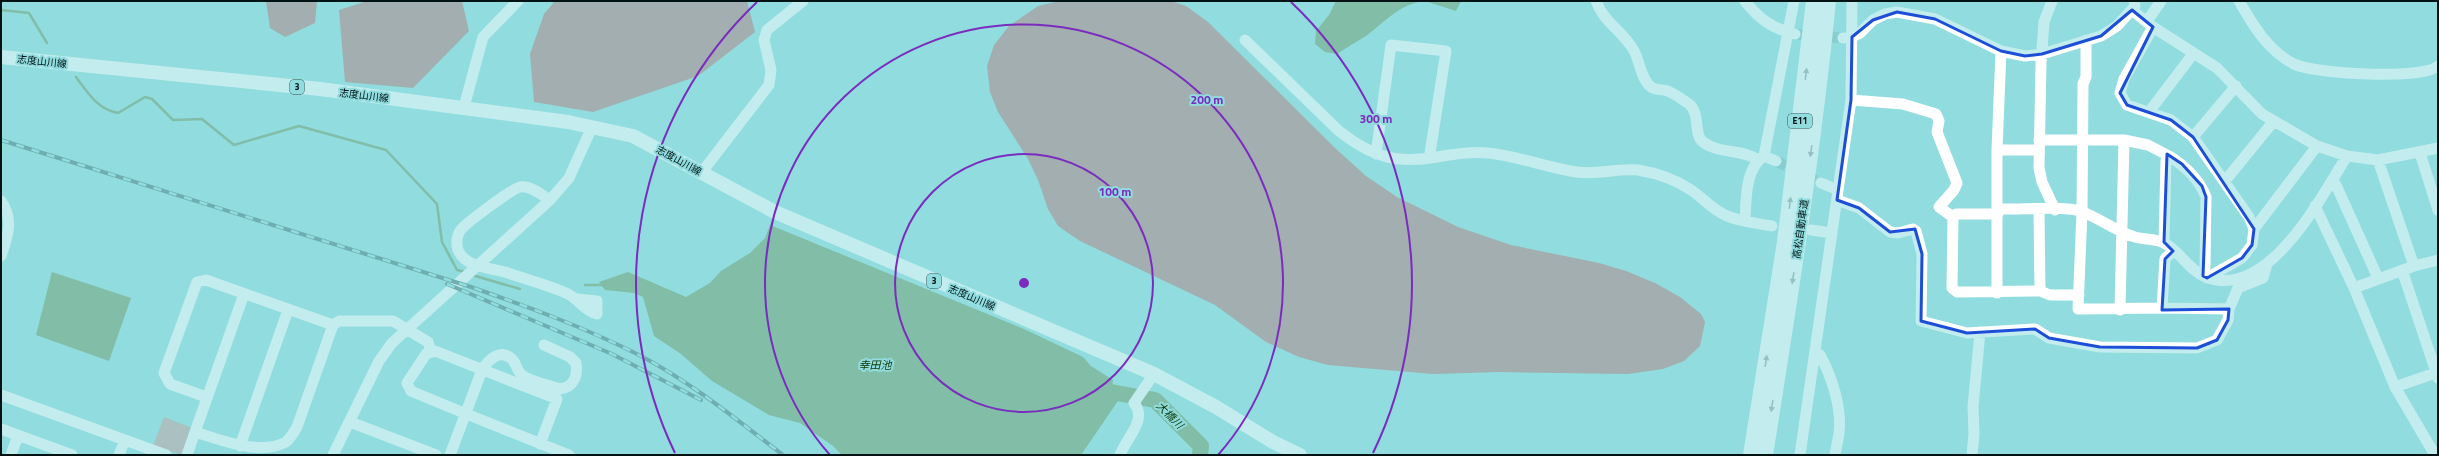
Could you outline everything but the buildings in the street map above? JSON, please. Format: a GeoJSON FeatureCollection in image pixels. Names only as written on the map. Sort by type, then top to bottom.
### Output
{"type":"FeatureCollection","features":[{"type":"Feature","properties":{"kind":"highway","name":"高松自動車道"},"geometry":{"type":"LineString","coordinates":[[1751,455],[1785,242],[1814,1]]}},
{"type":"Feature","properties":{"kind":"highway","name":"高松自動車道"},"geometry":{"type":"LineString","coordinates":[[1765,455],[1799,240],[1819,88],[1828,1]]}},
{"type":"Feature","properties":{"kind":"main road","name":"志度山川線"},"geometry":{"type":"LineString","coordinates":[[1,57],[320,89],[464,107],[592,127],[633,136],[775,212],[1154,374],[1216,407],[1273,442],[1300,455]]}},
{"type":"Feature","properties":{"kind":"street"},"geometry":{"type":"LineString","coordinates":[[464,107],[483,37],[518,1]]}},
{"type":"Feature","properties":{"kind":"street"},"geometry":{"type":"LineString","coordinates":[[702,172],[769,85],[771,70],[764,40],[768,30],[803,1]]}},
{"type":"Feature","properties":{"kind":"street"},"geometry":{"type":"LineString","coordinates":[[1596,1],[1600,12],[1633,49],[1645,81],[1658,91],[1667,90],[1690,105],[1697,117],[1699,138],[1703,143],[1728,152],[1776,161]]}},
{"type":"Feature","properties":{"kind":"street"},"geometry":{"type":"LineString","coordinates":[[1745,1],[1757,16],[1774,28],[1791,33]]}},
{"type":"Feature","properties":{"kind":"street"},"geometry":{"type":"LineString","coordinates":[[1745,221],[1746,203],[1752,169],[1761,158],[1791,33],[1794,1]]}},
{"type":"Feature","properties":{"kind":"street"},"geometry":{"type":"LineString","coordinates":[[1800,455],[1851,100],[1848,38],[1852,1]]}},
{"type":"Feature","properties":{"kind":"street"},"geometry":{"type":"LineString","coordinates":[[2052,1],[2044,22],[2039,168],[2042,182],[2056,210]]}},
{"type":"Feature","properties":{"kind":"street"},"geometry":{"type":"LineString","coordinates":[[2161,1],[2127,72],[2120,93],[2127,106],[2171,120],[2193,137],[2225,181],[2254,229]]}},
{"type":"Feature","properties":{"kind":"street"},"geometry":{"type":"LineString","coordinates":[[2239,1],[2254,28],[2273,48],[2295,64],[2332,72],[2410,74],[2424,73],[2438,66]]}},
{"type":"Feature","properties":{"kind":"street"},"geometry":{"type":"LineString","coordinates":[[1848,38],[1860,33],[1873,20],[1885,14],[1897,12],[1935,19],[2000,51],[2025,56],[2042,54],[2106,33],[2133,6],[2150,24],[2193,54],[2217,68],[2262,114],[2273,122],[2317,146],[2347,156],[2378,160],[2420,154],[2438,148]]}},
{"type":"Feature","properties":{"kind":"street"},"geometry":{"type":"LineString","coordinates":[[1245,40],[1339,131],[1354,143],[1390,159],[1411,161],[1458,154],[1487,152],[1514,157],[1546,167],[1579,173],[1636,170],[1657,174],[1677,181],[1726,216],[1772,226]]}},
{"type":"Feature","properties":{"kind":"street"},"geometry":{"type":"LineString","coordinates":[[2086,40],[2086,76],[2082,84],[2082,212],[2078,309],[2229,309]]}},
{"type":"Feature","properties":{"kind":"street"},"geometry":{"type":"LineString","coordinates":[[1376,154],[1390,45],[1446,51],[1430,153],[1432,158]]}},
{"type":"Feature","properties":{"kind":"street"},"geometry":{"type":"LineString","coordinates":[[1997,293],[1997,150],[2000,51]]}},
{"type":"Feature","properties":{"kind":"street"},"geometry":{"type":"LineString","coordinates":[[2151,113],[2152,108],[2193,54]]}},
{"type":"Feature","properties":{"kind":"street"},"geometry":{"type":"LineString","coordinates":[[2193,137],[2236,86]]}},
{"type":"Feature","properties":{"kind":"street"},"geometry":{"type":"LineString","coordinates":[[1851,100],[1903,104],[1936,114],[1939,121],[1937,132],[1957,183],[1954,190],[1939,207],[1953,217]]}},
{"type":"Feature","properties":{"kind":"street"},"geometry":{"type":"LineString","coordinates":[[2225,181],[2273,122]]}},
{"type":"Feature","properties":{"kind":"street"},"geometry":{"type":"LineString","coordinates":[[333,455],[379,361],[392,343],[435,302],[550,200],[569,178],[592,127]]}},
{"type":"Feature","properties":{"kind":"street"},"geometry":{"type":"LineString","coordinates":[[1997,150],[2082,140],[2124,140],[2148,145],[2169,156],[2187,170],[2202,186],[2206,197],[2205,277]]}},
{"type":"Feature","properties":{"kind":"street"},"geometry":{"type":"LineString","coordinates":[[2120,310],[2124,140]]}},
{"type":"Feature","properties":{"kind":"street"},"geometry":{"type":"LineString","coordinates":[[2205,277],[2242,258],[2252,245],[2254,229],[2317,146]]}},
{"type":"Feature","properties":{"kind":"street"},"geometry":{"type":"LineString","coordinates":[[2420,154],[2438,210]]}},
{"type":"Feature","properties":{"kind":"street"},"geometry":{"type":"LineString","coordinates":[[2164,242],[2166,161],[2169,156]]}},
{"type":"Feature","properties":{"kind":"street"},"geometry":{"type":"LineString","coordinates":[[1953,217],[1956,214],[2039,210],[2082,212],[2132,237],[2164,242],[2205,277],[2215,280],[2234,279],[2254,272],[2268,264],[2285,249],[2347,156]]}},
{"type":"Feature","properties":{"kind":"street"},"geometry":{"type":"LineString","coordinates":[[2378,160],[2414,266]]}},
{"type":"Feature","properties":{"kind":"street"},"geometry":{"type":"LineString","coordinates":[[2332,180],[2336,185],[2378,278]]}},
{"type":"Feature","properties":{"kind":"street"},"geometry":{"type":"LineString","coordinates":[[1821,183],[1859,208],[1890,232],[1898,233],[1913,229],[1916,231],[1922,254],[1921,321],[1957,331],[1980,332],[2034,329],[2049,338],[2100,347],[2197,348],[2217,340],[2228,320],[2229,309],[2238,288],[2263,278],[2268,264]]}},
{"type":"Feature","properties":{"kind":"street"},"geometry":{"type":"LineString","coordinates":[[550,200],[535,190],[522,186],[509,191],[460,231],[457,242],[459,252],[467,260],[479,266],[497,270],[577,299]]}},
{"type":"Feature","properties":{"kind":"street"},"geometry":{"type":"LineString","coordinates":[[1,201],[6,208],[10,221],[8,238],[1,256]]}},
{"type":"Feature","properties":{"kind":"street"},"geometry":{"type":"LineString","coordinates":[[2315,206],[2354,288],[2395,387],[2435,455]]}},
{"type":"Feature","properties":{"kind":"street"},"geometry":{"type":"LineString","coordinates":[[2039,210],[2040,291]]}},
{"type":"Feature","properties":{"kind":"street"},"geometry":{"type":"LineString","coordinates":[[1953,217],[1952,288],[1957,292],[1997,293],[2040,291],[2050,294],[2079,294]]}},
{"type":"Feature","properties":{"kind":"street"},"geometry":{"type":"LineString","coordinates":[[1811,230],[1832,233]]}},
{"type":"Feature","properties":{"kind":"street"},"geometry":{"type":"LineString","coordinates":[[2162,308],[2165,259],[2173,251]]}},
{"type":"Feature","properties":{"kind":"street"},"geometry":{"type":"LineString","coordinates":[[2354,288],[2414,266],[2438,260]]}},
{"type":"Feature","properties":{"kind":"street"},"geometry":{"type":"LineString","coordinates":[[2395,387],[2437,374],[2402,270]]}},
{"type":"Feature","properties":{"kind":"street"},"geometry":{"type":"LineString","coordinates":[[206,397],[170,384],[164,373],[197,282],[206,280],[333,325]]}},
{"type":"Feature","properties":{"kind":"street"},"geometry":{"type":"LineString","coordinates":[[187,455],[206,397],[244,294]]}},
{"type":"Feature","properties":{"kind":"street"},"geometry":{"type":"LineString","coordinates":[[240,446],[288,310]]}},
{"type":"Feature","properties":{"kind":"street"},"geometry":{"type":"LineString","coordinates":[[195,432],[240,446],[262,450],[274,449],[287,442],[297,427],[333,325],[339,321],[393,321],[428,342],[431,351]]}},
{"type":"Feature","properties":{"kind":"street"},"geometry":{"type":"LineString","coordinates":[[1972,455],[1974,434],[1974,400],[1980,332]]}},
{"type":"Feature","properties":{"kind":"street"},"geometry":{"type":"LineString","coordinates":[[450,455],[482,370],[486,362],[494,356],[506,356],[512,360],[522,375],[560,389],[566,388],[576,377],[576,363],[570,357],[544,346]]}},
{"type":"Feature","properties":{"kind":"street"},"geometry":{"type":"LineString","coordinates":[[431,351],[557,399],[540,444]]}},
{"type":"Feature","properties":{"kind":"street"},"geometry":{"type":"LineString","coordinates":[[431,351],[407,383],[411,392],[569,455]]}},
{"type":"Feature","properties":{"kind":"street"},"geometry":{"type":"LineString","coordinates":[[1815,354],[1820,355],[1828,369],[1836,398],[1839,422],[1835,455]]}},
{"type":"Feature","properties":{"kind":"street"},"geometry":{"type":"LineString","coordinates":[[1120,455],[1140,416],[1138,407],[1134,402],[1154,374]]}},
{"type":"Feature","properties":{"kind":"street"},"geometry":{"type":"LineString","coordinates":[[1,395],[166,455]]}},
{"type":"Feature","properties":{"kind":"street"},"geometry":{"type":"LineString","coordinates":[[350,422],[436,455]]}},
{"type":"Feature","properties":{"kind":"street"},"geometry":{"type":"LineString","coordinates":[[1,429],[69,454]]}},
{"type":"Feature","properties":{"kind":"street"},"geometry":{"type":"LineString","coordinates":[[11,455],[18,435]]}},
{"type":"Feature","properties":{"kind":"street"},"geometry":{"type":"LineString","coordinates":[[120,455],[125,440]]}},
{"type":"Feature","properties":{"kind":"highlighted area"},"geometry":{"type":"Polygon","coordinates":[[[2132,10],[2147,21],[2153,27],[2120,93],[2127,105],[2171,120],[2193,137],[2254,229],[2252,245],[2242,258],[2207,278],[2203,276],[2206,197],[2202,186],[2182,164],[2167,154],[2164,242],[2173,251],[2165,259],[2162,310],[2229,309],[2228,320],[2217,340],[2197,348],[2100,347],[2049,338],[2035,329],[1967,333],[1921,321],[1922,254],[1915,229],[1890,232],[1859,208],[1837,200],[1851,100],[1852,37],[1873,20],[1897,12],[1935,19],[2001,51],[2025,56],[2042,54],[2101,36],[2132,10]]]}},
{"type":"Feature","properties":{"kind":"shaded area"},"geometry":{"type":"Polygon","coordinates":[[[266,1],[317,1],[315,23],[285,37],[270,28],[266,1]]]}},
{"type":"Feature","properties":{"kind":"shaded area"},"geometry":{"type":"Polygon","coordinates":[[[367,1],[462,1],[469,31],[413,88],[345,82],[339,10],[367,1]]]}},
{"type":"Feature","properties":{"kind":"shaded area"},"geometry":{"type":"Polygon","coordinates":[[[555,1],[747,1],[755,32],[698,76],[593,112],[534,102],[530,54],[544,14],[555,1]]]}},
{"type":"Feature","properties":{"kind":"shaded area"},"geometry":{"type":"Polygon","coordinates":[[[1060,1],[1171,1],[1186,6],[1208,22],[1335,148],[1366,176],[1397,197],[1458,227],[1511,245],[1599,263],[1626,271],[1655,283],[1680,297],[1701,314],[1705,322],[1700,346],[1684,361],[1663,369],[1628,374],[1499,372],[1433,374],[1328,365],[1299,357],[1266,342],[1215,305],[1080,241],[1058,226],[1048,209],[1038,180],[1028,159],[998,112],[990,92],[987,66],[994,45],[1009,26],[1038,6],[1060,1]]]}},
{"type":"Feature","properties":{"kind":"shaded area"},"geometry":{"type":"Polygon","coordinates":[[[164,417],[192,428],[183,455],[153,446],[164,417]]]}},
{"type":"Feature","properties":{"kind":"water"},"geometry":{"type":"Polygon","coordinates":[[[1336,1],[1424,1],[1407,6],[1393,14],[1366,36],[1337,54],[1325,52],[1315,44],[1316,31],[1329,15],[1336,1]]]}},
{"type":"Feature","properties":{"kind":"water"},"geometry":{"type":"Polygon","coordinates":[[[1425,1],[1461,1],[1456,11],[1425,1]]]}},
{"type":"Feature","properties":{"kind":"water","name":"幸田池"},"geometry":{"type":"Polygon","coordinates":[[[770,225],[1024,329],[1083,357],[1091,366],[1113,380],[1112,387],[1122,395],[1081,455],[842,455],[833,446],[800,423],[769,415],[712,381],[681,354],[654,336],[643,297],[634,293],[605,290],[599,282],[628,272],[686,297],[710,283],[721,271],[750,253],[765,238],[770,225]]]}},
{"type":"Feature","properties":{"kind":"water"},"geometry":{"type":"Polygon","coordinates":[[[52,272],[131,298],[109,361],[36,335],[52,272]]]}},
{"type":"Feature","properties":{"kind":"waterway"},"geometry":{"type":"LineString","coordinates":[[1,10],[29,13],[47,43]]}},
{"type":"Feature","properties":{"kind":"waterway"},"geometry":{"type":"LineString","coordinates":[[76,77],[94,100],[104,108],[118,113],[145,97],[152,99],[173,120],[202,119],[234,145],[299,126],[386,150],[437,204],[442,242],[457,270],[466,272]]}},
{"type":"Feature","properties":{"kind":"waterway"},"geometry":{"type":"LineString","coordinates":[[472,275],[520,289]]}},
{"type":"Feature","properties":{"kind":"waterway"},"geometry":{"type":"LineString","coordinates":[[585,285],[604,285]]}},
{"type":"Feature","properties":{"kind":"waterway","name":"大橋川"},"geometry":{"type":"LineString","coordinates":[[1100,390],[1155,400],[1201,446],[1200,455]]}},
{"type":"Feature","properties":{"kind":"tunnel"},"geometry":{"type":"LineString","coordinates":[[1795,34],[1843,38]]}},
{"type":"Feature","properties":{"kind":"tunnel"},"geometry":{"type":"LineString","coordinates":[[1776,161],[1821,183]]}},
{"type":"Feature","properties":{"kind":"railway"},"geometry":{"type":"LineString","coordinates":[[1,140],[468,286],[555,318],[597,335],[639,355],[677,377],[713,402],[783,455]]}},
{"type":"Feature","properties":{"kind":"railway"},"geometry":{"type":"LineString","coordinates":[[447,284],[612,354],[701,400]]}}]}
